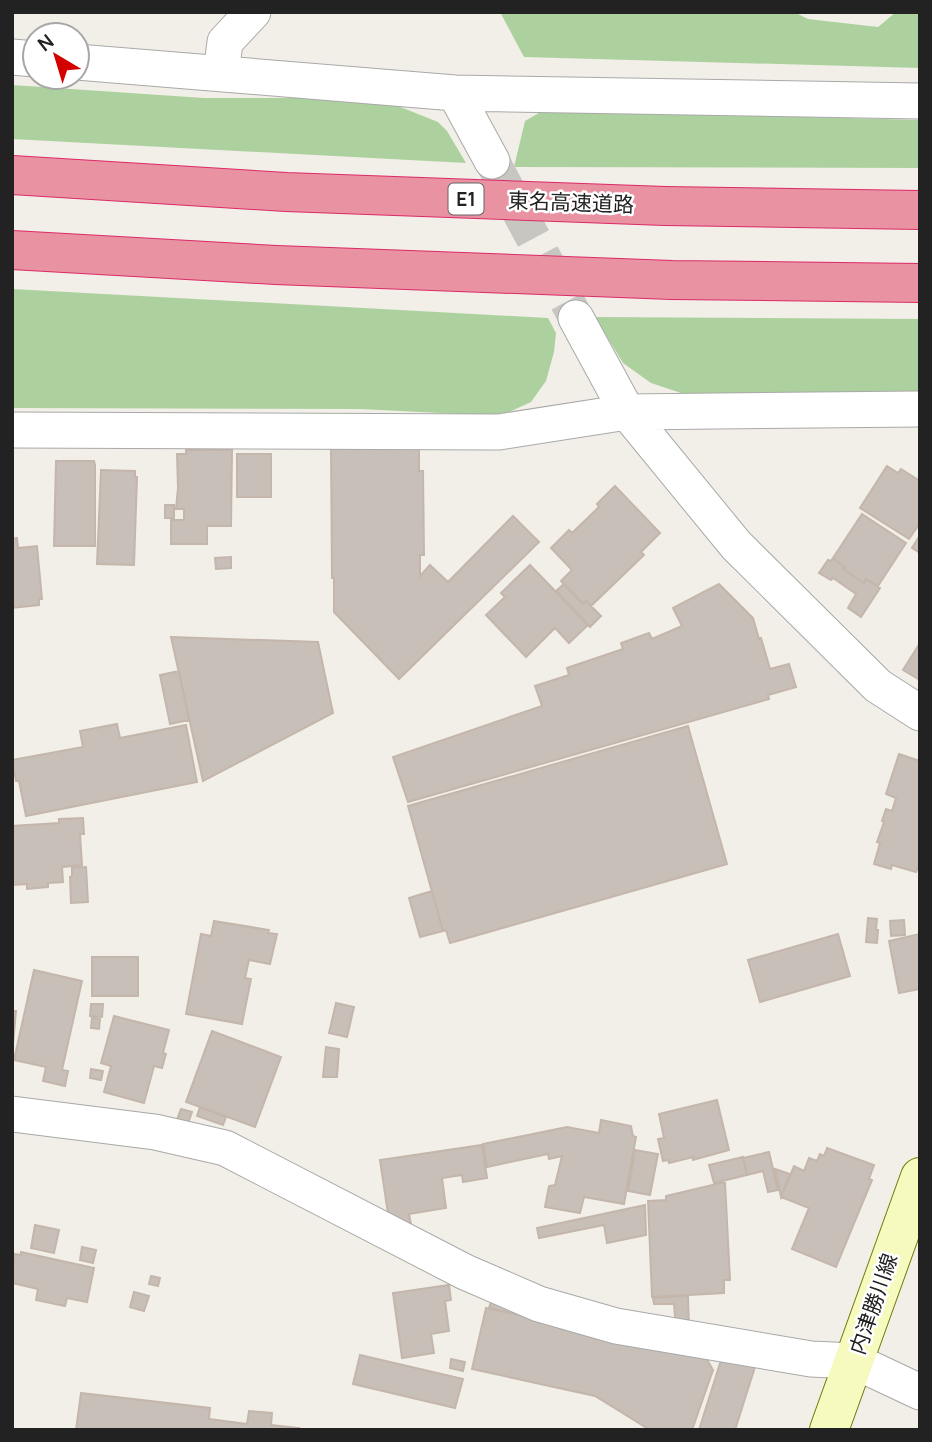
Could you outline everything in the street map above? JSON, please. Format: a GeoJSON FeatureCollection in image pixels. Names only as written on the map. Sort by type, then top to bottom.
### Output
{"type":"FeatureCollection","features":[{"type":"Feature","properties":{"kind":"highway","name":"東名高速道路"},"geometry":{"type":"LineString","coordinates":[[12,175],[300,193],[665,206],[920,210]]}},
{"type":"Feature","properties":{"kind":"highway"},"geometry":{"type":"LineString","coordinates":[[12,250],[276,265],[672,280],[920,283]]}},
{"type":"Feature","properties":{"kind":"main road","name":"内津勝川線"},"geometry":{"type":"LineString","coordinates":[[829,1430],[920,1177]]}},
{"type":"Feature","properties":{"kind":"street"},"geometry":{"type":"LineString","coordinates":[[221,74],[225,41],[253,12]]}},
{"type":"Feature","properties":{"kind":"street"},"geometry":{"type":"LineString","coordinates":[[91,63],[455,93],[920,101]]}},
{"type":"Feature","properties":{"kind":"street"},"geometry":{"type":"LineString","coordinates":[[455,93],[492,161]]}},
{"type":"Feature","properties":{"kind":"street"},"geometry":{"type":"LineString","coordinates":[[576,318],[627,412],[736,545],[878,685],[920,713]]}},
{"type":"Feature","properties":{"kind":"street"},"geometry":{"type":"LineString","coordinates":[[12,430],[499,432],[627,412],[920,409]]}},
{"type":"Feature","properties":{"kind":"street"},"geometry":{"type":"LineString","coordinates":[[12,1114],[155,1132],[225,1148],[465,1272],[540,1304],[616,1326],[811,1359],[854,1361],[920,1392]]}},
{"type":"Feature","properties":{"kind":"green space"},"geometry":{"type":"Polygon","coordinates":[[[500,12],[794,12],[808,19],[878,27],[896,12],[920,12],[920,68],[524,57],[500,12]]]}},
{"type":"Feature","properties":{"kind":"green space"},"geometry":{"type":"Polygon","coordinates":[[[12,85],[21,86],[21,91],[91,90],[204,98],[378,98],[438,122],[447,131],[466,163],[12,139],[12,85]]]}},
{"type":"Feature","properties":{"kind":"green space"},"geometry":{"type":"Polygon","coordinates":[[[544,110],[920,120],[920,168],[514,167],[525,121],[544,110]]]}},
{"type":"Feature","properties":{"kind":"green space"},"geometry":{"type":"Polygon","coordinates":[[[12,289],[548,318],[556,333],[546,381],[531,402],[500,416],[360,409],[12,408],[12,289]]]}},
{"type":"Feature","properties":{"kind":"green space"},"geometry":{"type":"Polygon","coordinates":[[[595,317],[920,319],[920,395],[684,394],[651,383],[623,363],[595,317]]]}},
{"type":"Feature","properties":{"kind":"building"},"geometry":{"type":"Polygon","coordinates":[[[419,447],[419,471],[423,471],[424,555],[420,555],[420,576],[430,565],[448,582],[513,516],[539,542],[399,679],[334,612],[331,448],[419,447]]]}},
{"type":"Feature","properties":{"kind":"building"},"geometry":{"type":"Polygon","coordinates":[[[186,450],[232,450],[231,526],[207,526],[207,544],[171,544],[171,520],[184,520],[184,509],[176,509],[177,454],[186,454],[186,450]]]}},
{"type":"Feature","properties":{"kind":"building"},"geometry":{"type":"Polygon","coordinates":[[[237,454],[271,454],[271,497],[237,497],[237,454]]]}},
{"type":"Feature","properties":{"kind":"building"},"geometry":{"type":"Polygon","coordinates":[[[56,461],[94,461],[95,546],[54,546],[56,461]]]}},
{"type":"Feature","properties":{"kind":"building"},"geometry":{"type":"Polygon","coordinates":[[[887,466],[898,473],[901,469],[920,481],[920,523],[909,539],[860,508],[887,466]]]}},
{"type":"Feature","properties":{"kind":"building"},"geometry":{"type":"Polygon","coordinates":[[[101,470],[135,471],[134,565],[97,564],[101,470]]]}},
{"type":"Feature","properties":{"kind":"building"},"geometry":{"type":"Polygon","coordinates":[[[615,486],[660,533],[641,552],[644,555],[591,606],[586,601],[583,604],[561,581],[572,570],[551,548],[569,530],[572,533],[599,507],[597,504],[615,486]]]}},
{"type":"Feature","properties":{"kind":"building"},"geometry":{"type":"Polygon","coordinates":[[[165,505],[174,505],[174,518],[165,518],[165,505]]]}},
{"type":"Feature","properties":{"kind":"building"},"geometry":{"type":"Polygon","coordinates":[[[862,514],[906,543],[878,586],[866,579],[864,583],[843,569],[845,567],[833,558],[862,514]]]}},
{"type":"Feature","properties":{"kind":"building"},"geometry":{"type":"Polygon","coordinates":[[[920,535],[920,553],[912,548],[920,535]]]}},
{"type":"Feature","properties":{"kind":"building"},"geometry":{"type":"Polygon","coordinates":[[[17,538],[18,548],[37,546],[42,599],[39,599],[39,605],[12,608],[12,539],[17,538]]]}},
{"type":"Feature","properties":{"kind":"building"},"geometry":{"type":"Polygon","coordinates":[[[231,557],[231,568],[216,569],[215,558],[231,557]]]}},
{"type":"Feature","properties":{"kind":"building"},"geometry":{"type":"Polygon","coordinates":[[[833,558],[845,567],[843,569],[864,583],[866,579],[880,588],[861,617],[848,608],[856,594],[833,578],[831,580],[819,573],[828,560],[833,558]]]}},
{"type":"Feature","properties":{"kind":"building"},"geometry":{"type":"Polygon","coordinates":[[[530,565],[588,625],[569,643],[555,628],[526,657],[486,615],[505,597],[501,593],[530,565]]]}},
{"type":"Feature","properties":{"kind":"building"},"geometry":{"type":"Polygon","coordinates":[[[564,584],[583,604],[586,601],[601,616],[590,627],[556,591],[564,584]]]}},
{"type":"Feature","properties":{"kind":"building"},"geometry":{"type":"Polygon","coordinates":[[[719,584],[753,618],[770,669],[789,664],[796,687],[768,695],[769,699],[408,802],[393,757],[542,706],[535,686],[569,675],[567,668],[623,649],[621,643],[649,633],[652,639],[682,626],[673,608],[719,584]]]}},
{"type":"Feature","properties":{"kind":"building"},"geometry":{"type":"Polygon","coordinates":[[[171,637],[318,642],[333,713],[203,781],[171,637]]]}},
{"type":"Feature","properties":{"kind":"building"},"geometry":{"type":"Polygon","coordinates":[[[920,643],[920,680],[903,670],[920,643]]]}},
{"type":"Feature","properties":{"kind":"building"},"geometry":{"type":"Polygon","coordinates":[[[179,671],[189,720],[170,724],[160,675],[179,671]]]}},
{"type":"Feature","properties":{"kind":"building"},"geometry":{"type":"Polygon","coordinates":[[[117,724],[120,738],[186,725],[197,782],[26,816],[12,760],[83,747],[80,731],[117,724]]]}},
{"type":"Feature","properties":{"kind":"building"},"geometry":{"type":"Polygon","coordinates":[[[688,726],[727,864],[450,943],[446,930],[443,931],[408,806],[688,726]]]}},
{"type":"Feature","properties":{"kind":"building"},"geometry":{"type":"Polygon","coordinates":[[[899,754],[920,761],[920,862],[916,872],[892,865],[891,869],[874,864],[886,809],[892,811],[896,798],[886,794],[899,754]]]}},
{"type":"Feature","properties":{"kind":"building"},"geometry":{"type":"Polygon","coordinates":[[[83,818],[84,834],[80,834],[82,865],[62,867],[63,882],[48,883],[48,887],[27,889],[27,884],[12,885],[12,826],[59,823],[59,819],[83,818]]]}},
{"type":"Feature","properties":{"kind":"building"},"geometry":{"type":"Polygon","coordinates":[[[86,867],[88,902],[71,903],[72,868],[86,867]]]}},
{"type":"Feature","properties":{"kind":"building"},"geometry":{"type":"Polygon","coordinates":[[[432,891],[443,931],[420,937],[409,898],[432,891]]]}},
{"type":"Feature","properties":{"kind":"building"},"geometry":{"type":"Polygon","coordinates":[[[868,918],[877,919],[877,943],[866,942],[868,918]]]}},
{"type":"Feature","properties":{"kind":"building"},"geometry":{"type":"Polygon","coordinates":[[[904,920],[905,935],[891,936],[890,921],[904,920]]]}},
{"type":"Feature","properties":{"kind":"building"},"geometry":{"type":"Polygon","coordinates":[[[214,921],[269,930],[268,933],[277,934],[270,964],[249,960],[245,978],[251,979],[242,1024],[186,1014],[201,934],[211,936],[214,921]]]}},
{"type":"Feature","properties":{"kind":"building"},"geometry":{"type":"Polygon","coordinates":[[[838,934],[850,976],[760,1002],[748,960],[838,934]]]}},
{"type":"Feature","properties":{"kind":"building"},"geometry":{"type":"Polygon","coordinates":[[[920,934],[920,989],[899,993],[889,941],[920,934]]]}},
{"type":"Feature","properties":{"kind":"building"},"geometry":{"type":"Polygon","coordinates":[[[92,957],[138,957],[138,996],[92,996],[92,957]]]}},
{"type":"Feature","properties":{"kind":"building"},"geometry":{"type":"Polygon","coordinates":[[[34,970],[82,981],[62,1070],[68,1071],[65,1086],[43,1081],[46,1067],[14,1060],[34,970]]]}},
{"type":"Feature","properties":{"kind":"building"},"geometry":{"type":"Polygon","coordinates":[[[336,1003],[354,1007],[347,1037],[329,1033],[336,1003]]]}},
{"type":"Feature","properties":{"kind":"building"},"geometry":{"type":"Polygon","coordinates":[[[91,1004],[103,1004],[102,1017],[90,1016],[91,1004]]]}},
{"type":"Feature","properties":{"kind":"building"},"geometry":{"type":"Polygon","coordinates":[[[12,1011],[16,1011],[13,1044],[12,1044],[12,1011]]]}},
{"type":"Feature","properties":{"kind":"building"},"geometry":{"type":"Polygon","coordinates":[[[114,1016],[169,1030],[162,1068],[154,1066],[144,1103],[104,1092],[111,1066],[101,1063],[114,1016]]]}},
{"type":"Feature","properties":{"kind":"building"},"geometry":{"type":"Polygon","coordinates":[[[92,1018],[100,1019],[99,1029],[91,1028],[92,1018]]]}},
{"type":"Feature","properties":{"kind":"building"},"geometry":{"type":"Polygon","coordinates":[[[212,1031],[281,1057],[255,1127],[186,1102],[212,1031]]]}},
{"type":"Feature","properties":{"kind":"building"},"geometry":{"type":"Polygon","coordinates":[[[326,1047],[339,1049],[337,1077],[323,1077],[326,1047]]]}},
{"type":"Feature","properties":{"kind":"building"},"geometry":{"type":"Polygon","coordinates":[[[91,1069],[103,1071],[101,1080],[90,1078],[91,1069]]]}},
{"type":"Feature","properties":{"kind":"building"},"geometry":{"type":"Polygon","coordinates":[[[717,1100],[729,1150],[693,1160],[693,1157],[669,1163],[668,1160],[663,1161],[658,1139],[664,1138],[659,1114],[717,1100]]]}},
{"type":"Feature","properties":{"kind":"building"},"geometry":{"type":"Polygon","coordinates":[[[200,1107],[226,1117],[223,1125],[197,1116],[200,1107]]]}},
{"type":"Feature","properties":{"kind":"building"},"geometry":{"type":"Polygon","coordinates":[[[181,1109],[192,1112],[186,1129],[175,1125],[181,1109]]]}},
{"type":"Feature","properties":{"kind":"building"},"geometry":{"type":"Polygon","coordinates":[[[601,1120],[631,1126],[633,1136],[636,1137],[624,1204],[584,1197],[580,1213],[545,1207],[549,1186],[555,1185],[562,1156],[549,1159],[548,1154],[487,1167],[483,1144],[567,1127],[599,1133],[601,1120]]]}},
{"type":"Feature","properties":{"kind":"building"},"geometry":{"type":"Polygon","coordinates":[[[482,1145],[487,1178],[463,1182],[462,1175],[442,1178],[446,1208],[409,1214],[411,1224],[390,1227],[380,1160],[482,1145]]]}},
{"type":"Feature","properties":{"kind":"building"},"geometry":{"type":"Polygon","coordinates":[[[827,1148],[874,1165],[869,1179],[872,1180],[836,1267],[792,1249],[809,1208],[781,1197],[794,1166],[804,1171],[809,1158],[817,1161],[820,1154],[824,1156],[827,1148]]]}},
{"type":"Feature","properties":{"kind":"building"},"geometry":{"type":"Polygon","coordinates":[[[635,1150],[658,1154],[650,1195],[628,1191],[635,1150]]]}},
{"type":"Feature","properties":{"kind":"building"},"geometry":{"type":"Polygon","coordinates":[[[769,1152],[778,1190],[768,1192],[763,1171],[747,1175],[743,1158],[769,1152]]]}},
{"type":"Feature","properties":{"kind":"building"},"geometry":{"type":"Polygon","coordinates":[[[743,1157],[747,1175],[714,1183],[709,1165],[743,1157]]]}},
{"type":"Feature","properties":{"kind":"building"},"geometry":{"type":"Polygon","coordinates":[[[775,1169],[790,1174],[781,1197],[775,1169]]]}},
{"type":"Feature","properties":{"kind":"building"},"geometry":{"type":"Polygon","coordinates":[[[725,1182],[730,1280],[724,1280],[724,1293],[652,1297],[648,1201],[666,1200],[666,1196],[725,1182]]]}},
{"type":"Feature","properties":{"kind":"building"},"geometry":{"type":"Polygon","coordinates":[[[645,1205],[646,1235],[607,1243],[604,1225],[539,1238],[537,1228],[645,1205]]]}},
{"type":"Feature","properties":{"kind":"building"},"geometry":{"type":"Polygon","coordinates":[[[35,1225],[59,1230],[54,1253],[31,1248],[35,1225]]]}},
{"type":"Feature","properties":{"kind":"building"},"geometry":{"type":"Polygon","coordinates":[[[82,1247],[96,1250],[93,1263],[80,1260],[82,1247]]]}},
{"type":"Feature","properties":{"kind":"building"},"geometry":{"type":"Polygon","coordinates":[[[21,1252],[94,1268],[87,1302],[67,1298],[65,1306],[36,1300],[38,1289],[12,1283],[14,1254],[21,1255],[21,1252]]]}},
{"type":"Feature","properties":{"kind":"building"},"geometry":{"type":"Polygon","coordinates":[[[151,1276],[160,1278],[158,1286],[149,1284],[151,1276]]]}},
{"type":"Feature","properties":{"kind":"building"},"geometry":{"type":"Polygon","coordinates":[[[449,1285],[451,1300],[445,1301],[449,1331],[431,1334],[434,1353],[402,1358],[393,1293],[449,1285]]]}},
{"type":"Feature","properties":{"kind":"building"},"geometry":{"type":"Polygon","coordinates":[[[134,1292],[149,1296],[144,1311],[130,1307],[134,1292]]]}},
{"type":"Feature","properties":{"kind":"building"},"geometry":{"type":"Polygon","coordinates":[[[688,1296],[689,1328],[676,1329],[674,1304],[654,1304],[653,1298],[688,1296]]]}},
{"type":"Feature","properties":{"kind":"building"},"geometry":{"type":"Polygon","coordinates":[[[491,1302],[576,1328],[489,1308],[491,1302]]]}},
{"type":"Feature","properties":{"kind":"building"},"geometry":{"type":"Polygon","coordinates":[[[486,1308],[705,1356],[713,1370],[692,1430],[650,1430],[595,1396],[472,1369],[486,1308]]]}},
{"type":"Feature","properties":{"kind":"building"},"geometry":{"type":"Polygon","coordinates":[[[360,1355],[463,1379],[455,1408],[353,1384],[360,1355]]]}},
{"type":"Feature","properties":{"kind":"building"},"geometry":{"type":"Polygon","coordinates":[[[722,1357],[755,1367],[735,1430],[699,1430],[722,1357]]]}},
{"type":"Feature","properties":{"kind":"building"},"geometry":{"type":"Polygon","coordinates":[[[451,1359],[465,1362],[463,1371],[450,1368],[451,1359]]]}},
{"type":"Feature","properties":{"kind":"building"},"geometry":{"type":"Polygon","coordinates":[[[81,1393],[210,1408],[209,1419],[247,1424],[249,1411],[272,1413],[271,1425],[299,1428],[76,1430],[81,1393]]]}},
{"type":"Feature","properties":{"kind":"tunnel"},"geometry":{"type":"LineString","coordinates":[[492,161],[576,318]]}}]}
